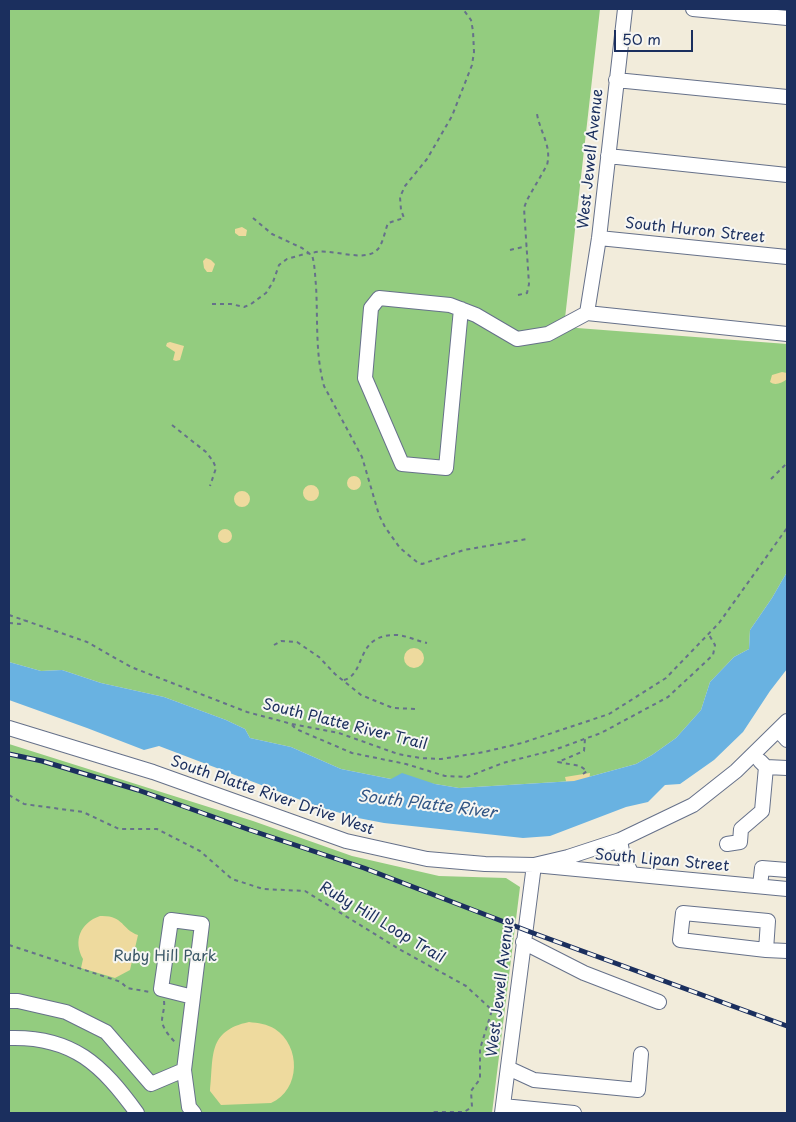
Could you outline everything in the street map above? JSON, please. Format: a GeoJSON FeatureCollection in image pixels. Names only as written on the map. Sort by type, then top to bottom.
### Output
{"type":"FeatureCollection","features":[{"type":"Feature","properties":{"kind":"street","name":"West Jewell Avenue"},"geometry":{"type":"LineString","coordinates":[[587,312],[599,238],[625,9]]}},
{"type":"Feature","properties":{"kind":"street"},"geometry":{"type":"LineString","coordinates":[[693,9],[787,18]]}},
{"type":"Feature","properties":{"kind":"street"},"geometry":{"type":"LineString","coordinates":[[616,80],[787,97]]}},
{"type":"Feature","properties":{"kind":"street"},"geometry":{"type":"LineString","coordinates":[[608,156],[787,175]]}},
{"type":"Feature","properties":{"kind":"street","name":"South Huron Street"},"geometry":{"type":"LineString","coordinates":[[599,238],[787,257]]}},
{"type":"Feature","properties":{"kind":"street"},"geometry":{"type":"LineString","coordinates":[[461,309],[446,468],[402,464],[364,378],[371,308],[379,298],[450,305],[461,309],[476,315],[517,339],[548,334],[587,312],[787,334]]}},
{"type":"Feature","properties":{"kind":"street","name":"South Platte River Drive West"},"geometry":{"type":"LineString","coordinates":[[9,728],[153,772],[346,841],[427,859],[485,864],[534,865],[620,840],[693,805],[784,731]]}},
{"type":"Feature","properties":{"kind":"street"},"geometry":{"type":"LineString","coordinates":[[754,754],[766,766],[787,768]]}},
{"type":"Feature","properties":{"kind":"street"},"geometry":{"type":"LineString","coordinates":[[727,844],[740,842],[741,829],[762,811],[766,766]]}},
{"type":"Feature","properties":{"kind":"street"},"geometry":{"type":"LineString","coordinates":[[620,840],[623,857],[632,874]]}},
{"type":"Feature","properties":{"kind":"street","name":"West Jewell Avenue"},"geometry":{"type":"LineString","coordinates":[[503,1110],[534,865]]}},
{"type":"Feature","properties":{"kind":"street","name":"South Lipan Street"},"geometry":{"type":"LineString","coordinates":[[534,865],[787,889]]}},
{"type":"Feature","properties":{"kind":"street"},"geometry":{"type":"LineString","coordinates":[[760,886],[762,868],[787,870]]}},
{"type":"Feature","properties":{"kind":"street"},"geometry":{"type":"LineString","coordinates":[[766,950],[768,921],[683,913],[680,940],[766,950],[787,950]]}},
{"type":"Feature","properties":{"kind":"street"},"geometry":{"type":"LineString","coordinates":[[193,997],[161,989],[171,920],[202,924],[186,1055],[184,1070],[189,1108],[194,1113]]}},
{"type":"Feature","properties":{"kind":"street"},"geometry":{"type":"LineString","coordinates":[[523,942],[584,973],[659,1002]]}},
{"type":"Feature","properties":{"kind":"street"},"geometry":{"type":"LineString","coordinates":[[9,1001],[18,1001],[66,1012],[106,1032],[151,1084],[184,1070]]}},
{"type":"Feature","properties":{"kind":"street"},"geometry":{"type":"LineString","coordinates":[[9,1038],[60,1044],[79,1052],[98,1067],[137,1113]]}},
{"type":"Feature","properties":{"kind":"street"},"geometry":{"type":"LineString","coordinates":[[508,1068],[534,1080],[638,1090],[641,1054]]}},
{"type":"Feature","properties":{"kind":"street"},"geometry":{"type":"LineString","coordinates":[[503,1110],[574,1113]]}},
{"type":"Feature","properties":{"kind":"path"},"geometry":{"type":"LineString","coordinates":[[212,304],[231,304],[244,307],[251,304],[266,293],[274,282],[279,265],[283,261],[297,256],[321,251],[368,255],[379,248],[388,223],[404,218],[400,198],[404,186],[427,158],[452,116],[472,64],[474,52],[473,31],[471,20],[463,9]]}},
{"type":"Feature","properties":{"kind":"path"},"geometry":{"type":"LineString","coordinates":[[518,295],[525,294],[528,290],[529,276],[524,208],[549,160],[546,140],[537,114]]}},
{"type":"Feature","properties":{"kind":"path"},"geometry":{"type":"LineString","coordinates":[[253,218],[272,234],[302,248],[310,254],[313,260],[318,303],[320,373],[324,386],[362,457],[379,515],[400,548],[422,564],[464,550],[527,540]]}},
{"type":"Feature","properties":{"kind":"path"},"geometry":{"type":"LineString","coordinates":[[510,250],[527,246]]}},
{"type":"Feature","properties":{"kind":"path"},"geometry":{"type":"LineString","coordinates":[[172,426],[202,448],[213,461],[216,468],[210,486]]}},
{"type":"Feature","properties":{"kind":"path"},"geometry":{"type":"LineString","coordinates":[[771,479],[787,463]]}},
{"type":"Feature","properties":{"kind":"path","name":"South Platte River Trail"},"geometry":{"type":"LineString","coordinates":[[9,615],[87,642],[131,667],[248,712],[292,724],[339,733],[398,754],[441,760],[484,752],[530,740],[609,714],[666,678],[718,623],[787,528]]}},
{"type":"Feature","properties":{"kind":"path"},"geometry":{"type":"LineString","coordinates":[[9,623],[20,624],[24,620]]}},
{"type":"Feature","properties":{"kind":"path"},"geometry":{"type":"LineString","coordinates":[[292,724],[296,728],[352,753],[406,764],[445,776],[467,777],[503,763],[554,750],[601,734],[668,698],[713,655],[715,644],[708,633]]}},
{"type":"Feature","properties":{"kind":"path"},"geometry":{"type":"LineString","coordinates":[[343,680],[353,675],[365,650],[374,640],[388,635],[401,635],[427,643]]}},
{"type":"Feature","properties":{"kind":"path"},"geometry":{"type":"LineString","coordinates":[[274,645],[281,641],[297,642],[319,657],[361,695],[393,708],[417,709]]}},
{"type":"Feature","properties":{"kind":"path"},"geometry":{"type":"LineString","coordinates":[[583,774],[587,771],[580,766],[558,762],[584,751],[585,739]]}},
{"type":"Feature","properties":{"kind":"path","name":"Ruby Hill Loop Trail"},"geometry":{"type":"LineString","coordinates":[[9,795],[24,804],[83,812],[119,829],[157,829],[200,851],[232,879],[263,889],[305,890],[399,949],[466,986],[492,1010],[480,1049],[480,1079],[471,1091],[472,1107],[464,1112],[432,1113]]}},
{"type":"Feature","properties":{"kind":"path"},"geometry":{"type":"LineString","coordinates":[[9,945],[121,982],[127,988],[153,992]]}},
{"type":"Feature","properties":{"kind":"path"},"geometry":{"type":"LineString","coordinates":[[163,999],[164,1013],[162,1022],[167,1034],[186,1055]]}},
{"type":"Feature","properties":{"kind":"green space"},"geometry":{"type":"Polygon","coordinates":[[[9,9],[600,9],[564,327],[787,344],[787,572],[750,630],[749,649],[734,657],[710,682],[701,710],[676,738],[636,764],[574,781],[459,788],[391,779],[341,769],[291,747],[250,738],[245,729],[164,697],[101,683],[62,670],[41,671],[9,662],[9,9]]]}},
{"type":"Feature","properties":{"kind":"green space","name":"Ruby Hill Park"},"geometry":{"type":"Polygon","coordinates":[[[9,744],[253,821],[352,856],[439,876],[506,878],[520,887],[492,1113],[9,1113],[9,744]]]}},
{"type":"Feature","properties":{"kind":"sand"},"geometry":{"type":"Polygon","coordinates":[[[242,227],[247,230],[246,236],[239,236],[235,233],[235,229],[242,227]]]}},
{"type":"Feature","properties":{"kind":"sand"},"geometry":{"type":"Polygon","coordinates":[[[206,258],[215,264],[212,272],[207,272],[204,268],[203,261],[206,258]]]}},
{"type":"Feature","properties":{"kind":"sand"},"geometry":{"type":"Polygon","coordinates":[[[170,342],[184,346],[180,360],[173,360],[175,352],[166,346],[170,342]]]}},
{"type":"Feature","properties":{"kind":"sand"},"geometry":{"type":"Polygon","coordinates":[[[782,372],[787,373],[787,379],[778,384],[770,382],[772,375],[782,372]]]}},
{"type":"Feature","properties":{"kind":"sand"},"geometry":{"type":"Polygon","coordinates":[[[351,476],[357,476],[361,483],[357,490],[351,490],[347,486],[347,480],[351,476]]]}},
{"type":"Feature","properties":{"kind":"sand"},"geometry":{"type":"Polygon","coordinates":[[[311,485],[319,493],[311,501],[303,493],[311,485]]]}},
{"type":"Feature","properties":{"kind":"sand"},"geometry":{"type":"Polygon","coordinates":[[[239,491],[245,491],[250,496],[248,505],[239,507],[234,502],[234,496],[239,491]]]}},
{"type":"Feature","properties":{"kind":"sand"},"geometry":{"type":"Polygon","coordinates":[[[225,529],[230,531],[232,536],[230,541],[225,543],[220,541],[218,536],[220,531],[225,529]]]}},
{"type":"Feature","properties":{"kind":"sand"},"geometry":{"type":"Polygon","coordinates":[[[414,648],[421,651],[424,658],[421,665],[414,668],[407,665],[404,658],[407,651],[414,648]]]}},
{"type":"Feature","properties":{"kind":"sand"},"geometry":{"type":"Polygon","coordinates":[[[590,773],[589,784],[567,785],[565,777],[590,773]]]}},
{"type":"Feature","properties":{"kind":"sand"},"geometry":{"type":"Polygon","coordinates":[[[100,916],[108,916],[118,920],[138,935],[130,970],[115,978],[81,968],[83,959],[79,946],[80,933],[88,923],[100,916]]]}},
{"type":"Feature","properties":{"kind":"sand"},"geometry":{"type":"Polygon","coordinates":[[[249,1022],[269,1026],[284,1037],[290,1046],[293,1056],[292,1078],[288,1088],[281,1097],[271,1103],[221,1105],[210,1091],[215,1047],[219,1039],[226,1032],[235,1026],[249,1022]]]}},
{"type":"Feature","properties":{"kind":"water","name":"South Platte River"},"geometry":{"type":"Polygon","coordinates":[[[787,572],[787,669],[743,732],[714,760],[680,784],[665,785],[648,802],[626,807],[550,836],[523,838],[384,823],[358,818],[319,807],[159,746],[144,750],[9,700],[9,662],[41,671],[62,670],[101,683],[164,697],[245,729],[250,738],[291,747],[341,769],[391,779],[402,773],[435,784],[459,788],[574,781],[636,764],[676,738],[701,710],[710,682],[734,657],[749,649],[750,630],[787,572]]]}},
{"type":"Feature","properties":{"kind":"railway"},"geometry":{"type":"LineString","coordinates":[[9,754],[42,761],[138,790],[364,868],[533,933],[787,1026]]}}]}
